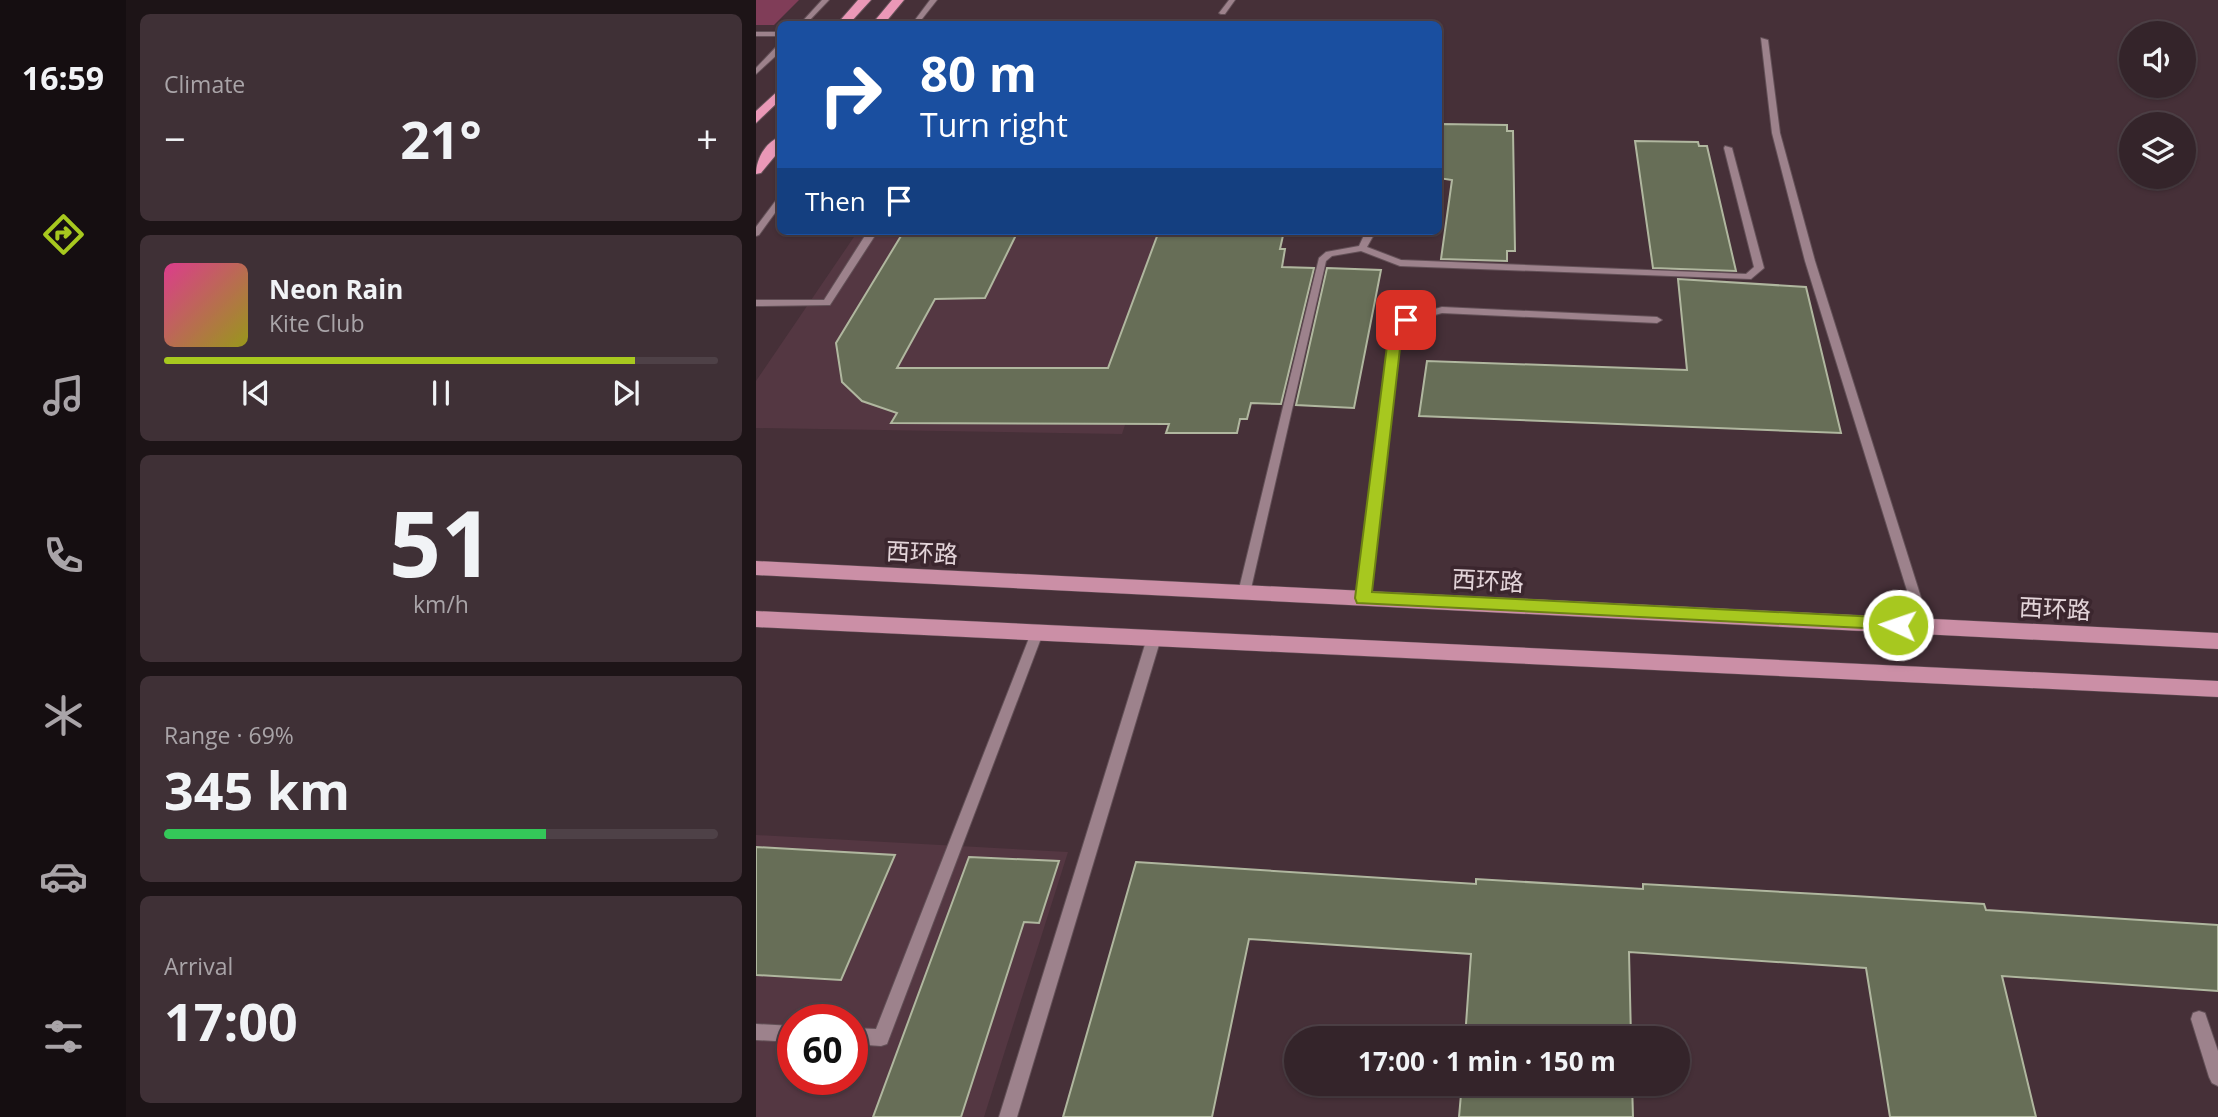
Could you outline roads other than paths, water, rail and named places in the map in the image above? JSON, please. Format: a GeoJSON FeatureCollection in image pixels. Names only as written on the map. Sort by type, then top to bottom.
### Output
{"type":"FeatureCollection","features":[{"type":"Feature","properties":{"kind":"highway"},"geometry":{"type":"LineString","coordinates":[[846,21],[865,0]]}},
{"type":"Feature","properties":{"kind":"highway"},"geometry":{"type":"LineString","coordinates":[[880,21],[898,0]]}},
{"type":"Feature","properties":{"kind":"highway"},"geometry":{"type":"LineString","coordinates":[[756,120],[777,96]]}},
{"type":"Feature","properties":{"kind":"highway"},"geometry":{"type":"LineString","coordinates":[[756,170],[777,145]]}},
{"type":"Feature","properties":{"kind":"main road","name":"西环路"},"geometry":{"type":"LineString","coordinates":[[756,568],[2218,641]]}},
{"type":"Feature","properties":{"kind":"main road"},"geometry":{"type":"LineString","coordinates":[[756,619],[2218,689]]}},
{"type":"Feature","properties":{"kind":"street"},"geometry":{"type":"LineString","coordinates":[[806,21],[827,0]]}},
{"type":"Feature","properties":{"kind":"street"},"geometry":{"type":"LineString","coordinates":[[917,21],[934,0]]}},
{"type":"Feature","properties":{"kind":"street"},"geometry":{"type":"LineString","coordinates":[[1223,13],[1232,0]]}},
{"type":"Feature","properties":{"kind":"street"},"geometry":{"type":"LineString","coordinates":[[756,34],[777,34]]}},
{"type":"Feature","properties":{"kind":"street"},"geometry":{"type":"LineString","coordinates":[[1764,40],[1776,133],[1810,261],[1924,626]]}},
{"type":"Feature","properties":{"kind":"street"},"geometry":{"type":"LineString","coordinates":[[756,72],[777,50]]}},
{"type":"Feature","properties":{"kind":"street"},"geometry":{"type":"LineString","coordinates":[[1244,593],[1322,260],[1329,254],[1362,248],[1400,263],[1748,277],[1759,268],[1728,148]]}},
{"type":"Feature","properties":{"kind":"street"},"geometry":{"type":"LineString","coordinates":[[756,233],[777,205]]}},
{"type":"Feature","properties":{"kind":"street"},"geometry":{"type":"LineString","coordinates":[[756,303],[827,303],[870,235]]}},
{"type":"Feature","properties":{"kind":"street"},"geometry":{"type":"LineString","coordinates":[[1362,248],[1369,235]]}},
{"type":"Feature","properties":{"kind":"street"},"geometry":{"type":"LineString","coordinates":[[1363,598],[1395,330],[1406,320],[1442,310],[1657,320]]}},
{"type":"Feature","properties":{"kind":"street"},"geometry":{"type":"LineString","coordinates":[[868,1038],[881,1038],[1037,632]]}},
{"type":"Feature","properties":{"kind":"street"},"geometry":{"type":"LineString","coordinates":[[1008,1117],[1154,638]]}},
{"type":"Feature","properties":{"kind":"street"},"geometry":{"type":"LineString","coordinates":[[2199,1019],[2218,1077]]}},
{"type":"Feature","properties":{"kind":"street"},"geometry":{"type":"LineString","coordinates":[[756,1032],[777,1033]]}}]}
